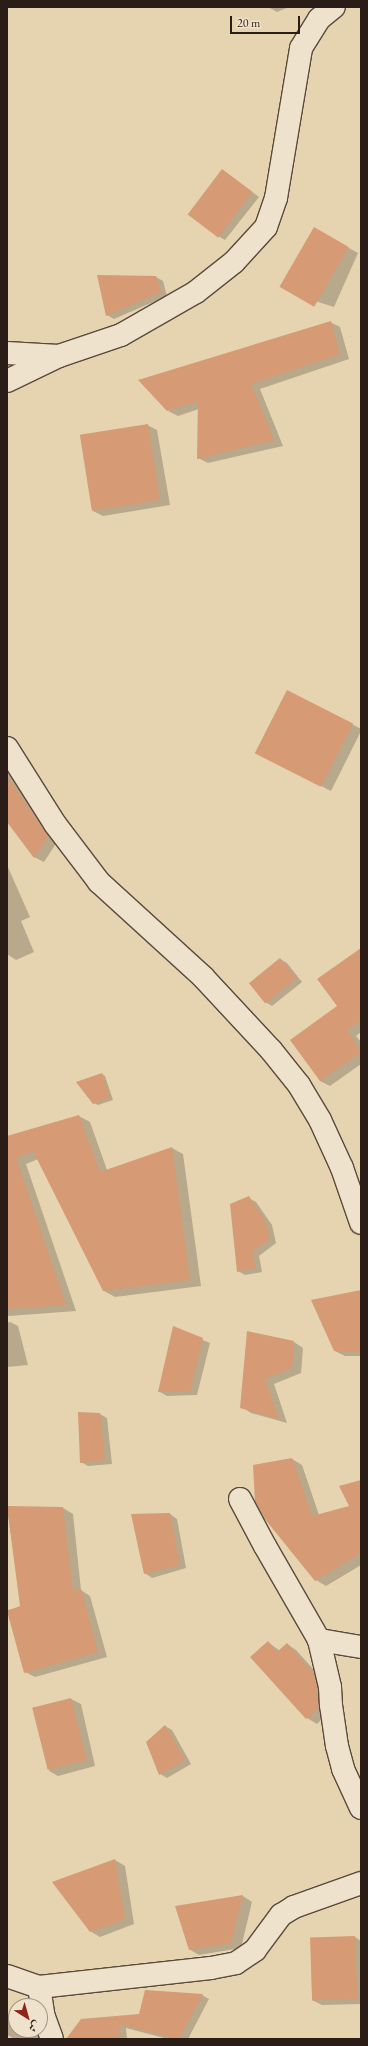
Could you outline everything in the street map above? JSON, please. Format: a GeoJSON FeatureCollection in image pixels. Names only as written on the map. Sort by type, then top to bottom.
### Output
{"type":"FeatureCollection","features":[{"type":"Feature","properties":{"kind":"street"},"geometry":{"type":"LineString","coordinates":[[7,381],[59,356],[121,335],[196,292],[234,262],[266,227],[276,198],[301,48],[319,19],[334,7]]}},
{"type":"Feature","properties":{"kind":"street"},"geometry":{"type":"LineString","coordinates":[[7,353],[59,356]]}},
{"type":"Feature","properties":{"kind":"street"},"geometry":{"type":"LineString","coordinates":[[7,748],[55,824],[99,882],[203,977],[271,1050],[299,1085],[320,1120],[342,1168],[361,1223]]}},
{"type":"Feature","properties":{"kind":"street"},"geometry":{"type":"LineString","coordinates":[[240,1499],[265,1546],[320,1640],[330,1687],[330,1705],[343,1769],[361,1808]]}},
{"type":"Feature","properties":{"kind":"street"},"geometry":{"type":"LineString","coordinates":[[320,1640],[361,1647]]}},
{"type":"Feature","properties":{"kind":"street"},"geometry":{"type":"LineString","coordinates":[[7,1976],[39,1987],[211,1968],[236,1963],[255,1950],[278,1919],[294,1907],[361,1883]]}},
{"type":"Feature","properties":{"kind":"street"},"geometry":{"type":"LineString","coordinates":[[39,1987],[44,2017],[52,2039]]}},
{"type":"Feature","properties":{"kind":"building"},"geometry":{"type":"Polygon","coordinates":[[[222,169],[252,192],[218,237],[188,215],[222,169]]]}},
{"type":"Feature","properties":{"kind":"building"},"geometry":{"type":"Polygon","coordinates":[[[314,227],[349,247],[314,307],[280,287],[314,227]]]}},
{"type":"Feature","properties":{"kind":"building"},"geometry":{"type":"Polygon","coordinates":[[[97,275],[156,276],[161,292],[106,316],[97,275]]]}},
{"type":"Feature","properties":{"kind":"building"},"geometry":{"type":"Polygon","coordinates":[[[331,321],[340,354],[251,384],[274,440],[197,459],[198,401],[167,411],[138,380],[331,321]]]}},
{"type":"Feature","properties":{"kind":"building"},"geometry":{"type":"Polygon","coordinates":[[[148,424],[160,500],[92,511],[80,435],[148,424]]]}},
{"type":"Feature","properties":{"kind":"building"},"geometry":{"type":"Polygon","coordinates":[[[287,690],[353,724],[321,787],[255,753],[287,690]]]}},
{"type":"Feature","properties":{"kind":"building"},"geometry":{"type":"Polygon","coordinates":[[[7,776],[48,836],[34,858],[7,822],[7,776]]]}},
{"type":"Feature","properties":{"kind":"building"},"geometry":{"type":"Polygon","coordinates":[[[361,948],[361,1020],[347,1030],[361,1052],[320,1081],[290,1040],[337,1006],[317,979],[361,948]]]}},
{"type":"Feature","properties":{"kind":"building"},"geometry":{"type":"Polygon","coordinates":[[[280,958],[296,978],[265,1003],[249,983],[280,958]]]}},
{"type":"Feature","properties":{"kind":"building"},"geometry":{"type":"Polygon","coordinates":[[[102,1073],[110,1098],[93,1104],[76,1082],[102,1073]]]}},
{"type":"Feature","properties":{"kind":"building"},"geometry":{"type":"Polygon","coordinates":[[[79,1115],[100,1172],[172,1147],[190,1280],[103,1291],[33,1151],[16,1158],[66,1305],[7,1309],[7,1136],[79,1115]]]}},
{"type":"Feature","properties":{"kind":"building"},"geometry":{"type":"Polygon","coordinates":[[[249,1196],[265,1220],[270,1239],[252,1252],[256,1268],[237,1272],[230,1204],[249,1196]]]}},
{"type":"Feature","properties":{"kind":"building"},"geometry":{"type":"Polygon","coordinates":[[[361,1290],[361,1352],[334,1351],[311,1300],[361,1290]]]}},
{"type":"Feature","properties":{"kind":"building"},"geometry":{"type":"Polygon","coordinates":[[[173,1326],[203,1338],[190,1392],[158,1392],[173,1326]]]}},
{"type":"Feature","properties":{"kind":"building"},"geometry":{"type":"Polygon","coordinates":[[[247,1331],[294,1341],[292,1368],[265,1379],[279,1419],[240,1408],[247,1331]]]}},
{"type":"Feature","properties":{"kind":"building"},"geometry":{"type":"Polygon","coordinates":[[[78,1412],[100,1413],[105,1460],[80,1463],[78,1412]]]}},
{"type":"Feature","properties":{"kind":"building"},"geometry":{"type":"Polygon","coordinates":[[[292,1458],[312,1516],[349,1506],[339,1486],[361,1480],[361,1553],[315,1581],[264,1518],[255,1502],[253,1465],[292,1458]]]}},
{"type":"Feature","properties":{"kind":"building"},"geometry":{"type":"Polygon","coordinates":[[[7,1506],[63,1507],[73,1591],[81,1589],[98,1652],[24,1673],[7,1611],[20,1606],[7,1506]]]}},
{"type":"Feature","properties":{"kind":"building"},"geometry":{"type":"Polygon","coordinates":[[[170,1513],[180,1565],[144,1574],[131,1514],[170,1513]]]}},
{"type":"Feature","properties":{"kind":"building"},"geometry":{"type":"Polygon","coordinates":[[[268,1641],[277,1652],[287,1643],[314,1674],[318,1689],[319,1708],[306,1719],[250,1657],[268,1641]]]}},
{"type":"Feature","properties":{"kind":"building"},"geometry":{"type":"Polygon","coordinates":[[[71,1698],[86,1760],[48,1770],[32,1708],[71,1698]]]}},
{"type":"Feature","properties":{"kind":"building"},"geometry":{"type":"Polygon","coordinates":[[[165,1725],[185,1760],[159,1775],[146,1742],[165,1725]]]}},
{"type":"Feature","properties":{"kind":"building"},"geometry":{"type":"Polygon","coordinates":[[[115,1859],[125,1919],[90,1932],[52,1882],[115,1859]]]}},
{"type":"Feature","properties":{"kind":"building"},"geometry":{"type":"Polygon","coordinates":[[[243,1895],[231,1943],[189,1950],[175,1906],[243,1895]]]}},
{"type":"Feature","properties":{"kind":"building"},"geometry":{"type":"Polygon","coordinates":[[[355,1936],[357,1999],[312,2001],[310,1938],[355,1936]]]}},
{"type":"Feature","properties":{"kind":"building"},"geometry":{"type":"Polygon","coordinates":[[[145,1990],[203,1994],[179,2039],[119,2024],[120,2039],[66,2039],[81,2019],[139,2014],[145,1990]]]}}]}
